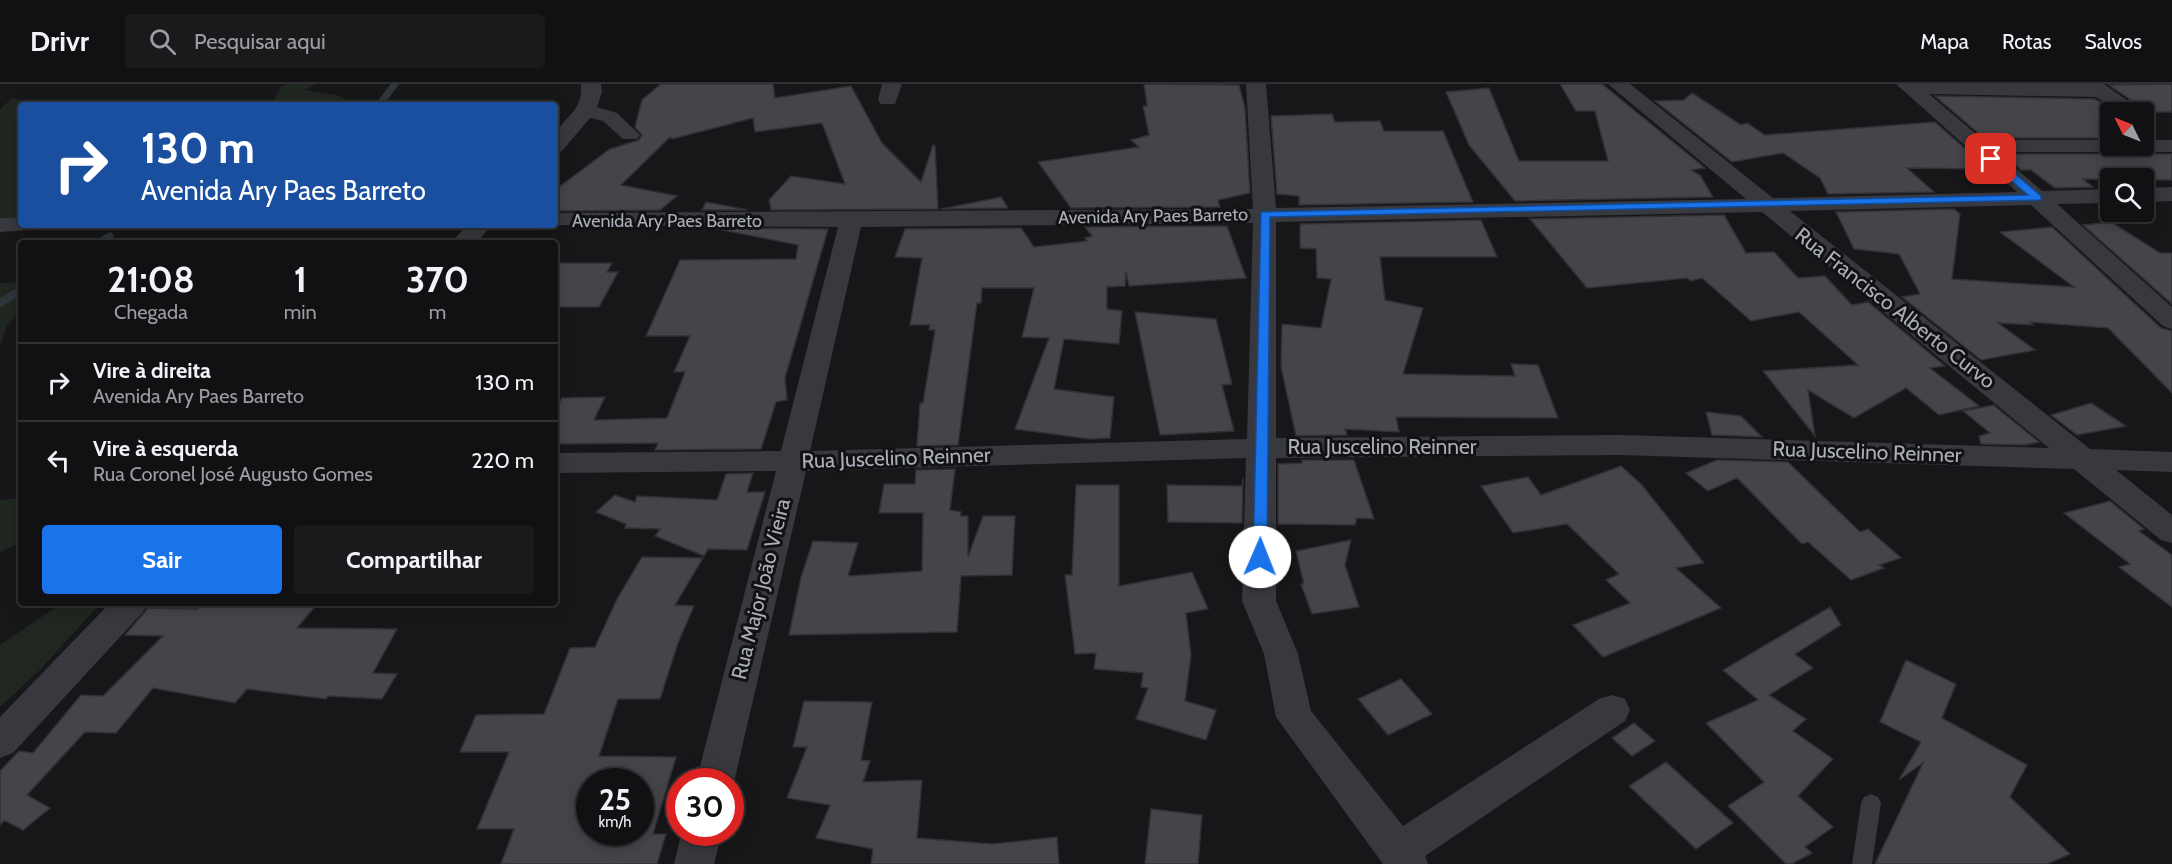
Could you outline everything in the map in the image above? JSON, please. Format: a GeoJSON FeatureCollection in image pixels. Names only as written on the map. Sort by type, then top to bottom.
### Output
{"type":"FeatureCollection","features":[{"type":"Feature","properties":{"kind":"street"},"geometry":{"type":"LineString","coordinates":[[558,143],[585,111],[593,89],[591,84]]}},
{"type":"Feature","properties":{"kind":"street"},"geometry":{"type":"LineString","coordinates":[[1256,84],[1265,214],[1259,601],[1281,654],[1294,717],[1403,858],[1612,710]]}},
{"type":"Feature","properties":{"kind":"street","name":"Rua Francisco Alberto Curvo"},"geometry":{"type":"LineString","coordinates":[[1618,84],[1765,205],[2084,458],[2172,532]]}},
{"type":"Feature","properties":{"kind":"street"},"geometry":{"type":"LineString","coordinates":[[1908,86],[2096,88],[2116,102]]}},
{"type":"Feature","properties":{"kind":"street"},"geometry":{"type":"LineString","coordinates":[[1908,86],[2037,198],[2172,321]]}},
{"type":"Feature","properties":{"kind":"street"},"geometry":{"type":"LineString","coordinates":[[585,111],[598,111],[611,115],[630,135]]}},
{"type":"Feature","properties":{"kind":"street"},"geometry":{"type":"LineString","coordinates":[[2154,129],[2172,141]]}},
{"type":"Feature","properties":{"kind":"street"},"geometry":{"type":"LineString","coordinates":[[1976,146],[2172,146]]}},
{"type":"Feature","properties":{"kind":"street"},"geometry":{"type":"LineString","coordinates":[[2154,195],[2172,194]]}},
{"type":"Feature","properties":{"kind":"street","name":"Avenida Ary Paes Barreto"},"geometry":{"type":"LineString","coordinates":[[558,220],[851,222],[1765,205],[2100,196]]}},
{"type":"Feature","properties":{"kind":"street","name":"Rua Major João Vieira"},"geometry":{"type":"LineString","coordinates":[[718,768],[851,222]]}},
{"type":"Feature","properties":{"kind":"street"},"geometry":{"type":"LineString","coordinates":[[0,225],[18,225]]}},
{"type":"Feature","properties":{"kind":"street"},"geometry":{"type":"LineString","coordinates":[[466,240],[477,228]]}},
{"type":"Feature","properties":{"kind":"street","name":"Rua Juscelino Reinner"},"geometry":{"type":"LineString","coordinates":[[558,462],[793,461],[1262,448],[1621,445],[2172,462]]}},
{"type":"Feature","properties":{"kind":"street"},"geometry":{"type":"LineString","coordinates":[[0,742],[127,606]]}},
{"type":"Feature","properties":{"kind":"street"},"geometry":{"type":"LineString","coordinates":[[694,864],[698,846]]}},
{"type":"Feature","properties":{"kind":"lane"},"geometry":{"type":"LineString","coordinates":[[1862,864],[1871,802]]}},
{"type":"Feature","properties":{"kind":"shaded area"},"geometry":{"type":"Polygon","coordinates":[[[287,84],[316,84],[305,90],[336,95],[351,102],[273,102],[281,87],[287,84]]]}},
{"type":"Feature","properties":{"kind":"shaded area"},"geometry":{"type":"Polygon","coordinates":[[[12,98],[28,102],[18,102],[18,221],[0,221],[0,109],[12,98]]]}},
{"type":"Feature","properties":{"kind":"shaded area"},"geometry":{"type":"Polygon","coordinates":[[[18,282],[18,314],[7,325],[0,345],[0,283],[18,282]]]}},
{"type":"Feature","properties":{"kind":"shaded area"},"geometry":{"type":"Polygon","coordinates":[[[18,498],[18,543],[0,552],[0,500],[18,498]]]}},
{"type":"Feature","properties":{"kind":"shaded area"},"geometry":{"type":"Polygon","coordinates":[[[58,606],[98,606],[37,673],[0,707],[0,645],[58,606]]]}},
{"type":"Feature","properties":{"kind":"building"},"geometry":{"type":"Polygon","coordinates":[[[661,84],[773,84],[775,98],[851,86],[882,143],[921,182],[933,145],[935,146],[938,209],[771,210],[769,200],[791,176],[845,184],[822,123],[755,132],[753,118],[672,139],[670,137],[621,185],[677,196],[660,210],[558,211],[558,188],[610,149],[639,140],[642,135],[635,127],[642,100],[661,84]]]}},
{"type":"Feature","properties":{"kind":"building"},"geometry":{"type":"Polygon","coordinates":[[[1144,84],[1239,85],[1245,108],[1250,193],[1218,200],[1220,207],[1071,208],[1038,162],[1139,147],[1131,140],[1149,135],[1143,106],[1147,106],[1144,84]]]}},
{"type":"Feature","properties":{"kind":"building"},"geometry":{"type":"Polygon","coordinates":[[[1560,84],[1602,84],[1705,168],[1691,170],[1700,175],[1713,197],[1515,201],[1469,145],[1446,92],[1489,88],[1519,161],[1608,161],[1595,111],[1576,111],[1560,84]]]}},
{"type":"Feature","properties":{"kind":"building"},"geometry":{"type":"Polygon","coordinates":[[[2172,84],[2172,112],[2154,112],[2154,102],[2133,102],[2109,85],[2172,84]]]}},
{"type":"Feature","properties":{"kind":"building"},"geometry":{"type":"Polygon","coordinates":[[[1692,93],[1741,125],[1747,123],[1765,135],[1935,122],[1988,169],[1907,168],[1934,192],[1828,194],[1820,178],[1783,153],[1732,162],[1655,101],[1684,100],[1692,93]]]}},
{"type":"Feature","properties":{"kind":"building"},"geometry":{"type":"Polygon","coordinates":[[[1935,96],[2095,99],[2100,102],[2100,138],[1984,138],[1935,96]]]}},
{"type":"Feature","properties":{"kind":"building"},"geometry":{"type":"Polygon","coordinates":[[[1332,114],[1335,122],[1380,121],[1384,131],[1443,131],[1473,202],[1299,205],[1299,196],[1277,194],[1271,116],[1332,114]]]}},
{"type":"Feature","properties":{"kind":"building"},"geometry":{"type":"Polygon","coordinates":[[[2003,154],[2154,156],[2154,154],[2172,154],[2172,180],[2154,180],[2154,168],[2100,168],[2100,179],[2083,179],[2093,187],[2055,188],[2031,170],[2021,170],[2003,154]]]}},
{"type":"Feature","properties":{"kind":"building"},"geometry":{"type":"Polygon","coordinates":[[[1001,197],[1008,208],[941,209],[1001,197]]]}},
{"type":"Feature","properties":{"kind":"building"},"geometry":{"type":"Polygon","coordinates":[[[706,202],[748,210],[702,210],[706,202]]]}},
{"type":"Feature","properties":{"kind":"building"},"geometry":{"type":"Polygon","coordinates":[[[1954,209],[1960,214],[1952,279],[2074,287],[2000,232],[2052,227],[2161,328],[2172,331],[2172,393],[2108,328],[2030,322],[2033,325],[1998,323],[2035,350],[1981,360],[1902,297],[1920,294],[1899,254],[1854,249],[1836,212],[1954,209]]]}},
{"type":"Feature","properties":{"kind":"building"},"geometry":{"type":"Polygon","coordinates":[[[1724,215],[1746,253],[1774,252],[1798,278],[1825,276],[1852,305],[1868,302],[1945,366],[1930,368],[1979,406],[1939,415],[1906,388],[1854,418],[1808,390],[1815,436],[1763,371],[1858,365],[1799,312],[1751,321],[1702,278],[1691,281],[1687,278],[1587,288],[1530,219],[1724,215]]]}},
{"type":"Feature","properties":{"kind":"building"},"geometry":{"type":"Polygon","coordinates":[[[1481,220],[1497,257],[1380,257],[1385,300],[1423,308],[1403,374],[1515,376],[1511,364],[1538,365],[1558,418],[1396,417],[1399,432],[1345,429],[1347,435],[1296,436],[1281,367],[1282,324],[1321,328],[1331,279],[1317,278],[1316,249],[1300,248],[1300,224],[1481,220]]]}},
{"type":"Feature","properties":{"kind":"building"},"geometry":{"type":"Polygon","coordinates":[[[2111,222],[2160,253],[2172,253],[2172,304],[2083,225],[2111,222]]]}},
{"type":"Feature","properties":{"kind":"building"},"geometry":{"type":"Polygon","coordinates":[[[1227,226],[1246,278],[1129,286],[1126,272],[1125,286],[1107,287],[1107,309],[1122,311],[1119,344],[1064,339],[1054,389],[1114,397],[1110,438],[1090,439],[1015,429],[1049,338],[1022,337],[1034,288],[982,288],[981,303],[977,303],[958,445],[917,446],[920,403],[923,403],[935,330],[929,330],[930,325],[910,325],[922,258],[895,257],[905,229],[1021,228],[1034,247],[1087,241],[1085,238],[1092,236],[1085,227],[1227,226]]]}},
{"type":"Feature","properties":{"kind":"building"},"geometry":{"type":"Polygon","coordinates":[[[713,228],[828,229],[785,378],[787,400],[776,402],[761,449],[655,450],[658,443],[558,444],[558,406],[562,398],[605,397],[594,420],[667,418],[685,372],[674,372],[690,336],[646,336],[680,260],[796,259],[798,245],[713,228]]]}},
{"type":"Feature","properties":{"kind":"building"},"geometry":{"type":"Polygon","coordinates":[[[558,263],[612,263],[607,272],[618,272],[599,307],[558,307],[558,263]]]}},
{"type":"Feature","properties":{"kind":"building"},"geometry":{"type":"Polygon","coordinates":[[[1135,312],[1216,319],[1232,384],[1222,385],[1234,431],[1160,435],[1135,312]]]}},
{"type":"Feature","properties":{"kind":"building"},"geometry":{"type":"Polygon","coordinates":[[[2091,403],[2126,426],[2077,435],[2051,415],[2091,403]]]}},
{"type":"Feature","properties":{"kind":"building"},"geometry":{"type":"Polygon","coordinates":[[[1994,405],[2039,442],[2025,445],[1981,444],[1979,436],[1990,433],[1963,411],[1994,405]]]}},
{"type":"Feature","properties":{"kind":"building"},"geometry":{"type":"Polygon","coordinates":[[[1706,412],[1741,416],[1762,437],[1712,435],[1706,412]]]}},
{"type":"Feature","properties":{"kind":"building"},"geometry":{"type":"Polygon","coordinates":[[[1302,460],[1354,460],[1374,519],[1357,518],[1355,525],[1278,524],[1278,464],[1302,463],[1302,460]]]}},
{"type":"Feature","properties":{"kind":"building"},"geometry":{"type":"Polygon","coordinates":[[[1717,460],[1788,462],[1860,532],[1868,529],[1901,558],[1879,565],[1884,568],[1851,580],[1808,542],[1802,544],[1737,478],[1708,491],[1686,473],[1717,460]]]}},
{"type":"Feature","properties":{"kind":"building"},"geometry":{"type":"Polygon","coordinates":[[[1621,466],[1642,485],[1704,563],[1676,568],[1721,608],[1603,657],[1573,625],[1630,603],[1606,580],[1619,574],[1567,524],[1513,533],[1481,486],[1528,477],[1541,495],[1621,466]]]}},
{"type":"Feature","properties":{"kind":"building"},"geometry":{"type":"Polygon","coordinates":[[[955,469],[950,510],[961,512],[961,516],[968,516],[968,557],[983,516],[1015,516],[1012,575],[961,576],[957,632],[789,635],[801,577],[813,541],[858,543],[848,576],[922,571],[923,513],[879,513],[884,484],[915,484],[916,470],[955,469]]]}},
{"type":"Feature","properties":{"kind":"building"},"geometry":{"type":"Polygon","coordinates":[[[753,473],[747,492],[765,492],[747,550],[708,549],[704,556],[655,536],[660,529],[625,528],[626,524],[596,512],[615,495],[635,502],[637,496],[717,500],[726,474],[753,473]]]}},
{"type":"Feature","properties":{"kind":"building"},"geometry":{"type":"Polygon","coordinates":[[[1243,478],[1242,523],[1168,522],[1167,485],[1242,486],[1243,478]]]}},
{"type":"Feature","properties":{"kind":"building"},"geometry":{"type":"Polygon","coordinates":[[[1076,485],[1119,485],[1119,586],[1192,572],[1208,609],[1186,613],[1191,655],[1185,701],[1216,710],[1206,740],[1136,719],[1148,688],[1141,687],[1143,673],[1094,669],[1096,653],[1075,654],[1065,575],[1072,575],[1076,485]]]}},
{"type":"Feature","properties":{"kind":"building"},"geometry":{"type":"Polygon","coordinates":[[[2110,501],[2144,529],[2139,531],[2172,555],[2172,607],[2119,567],[2130,564],[2064,513],[2110,501]]]}},
{"type":"Feature","properties":{"kind":"building"},"geometry":{"type":"Polygon","coordinates":[[[1351,540],[1345,565],[1359,607],[1312,614],[1301,584],[1304,584],[1296,551],[1351,540]]]}},
{"type":"Feature","properties":{"kind":"building"},"geometry":{"type":"Polygon","coordinates":[[[642,557],[703,558],[675,605],[694,606],[678,643],[660,699],[618,699],[599,756],[676,757],[673,768],[666,768],[666,790],[654,831],[654,768],[576,768],[576,846],[654,846],[654,834],[666,834],[657,864],[501,864],[514,829],[477,829],[509,752],[460,752],[476,715],[544,714],[570,648],[595,647],[617,599],[642,557]]]}},
{"type":"Feature","properties":{"kind":"building"},"geometry":{"type":"Polygon","coordinates":[[[200,606],[315,606],[297,628],[397,629],[373,673],[397,674],[382,699],[328,696],[326,699],[247,689],[235,703],[153,688],[116,733],[85,732],[27,795],[50,808],[23,830],[4,820],[0,825],[0,771],[19,751],[33,753],[81,695],[103,696],[163,636],[125,635],[148,608],[198,609],[200,606]]]}},
{"type":"Feature","properties":{"kind":"building"},"geometry":{"type":"Polygon","coordinates":[[[1830,607],[1841,625],[1795,654],[1813,668],[1769,695],[1806,719],[1793,731],[1833,759],[1798,796],[1833,827],[1805,847],[1812,853],[1792,864],[1786,864],[1728,806],[1764,782],[1706,723],[1758,700],[1723,670],[1830,607]]]}},
{"type":"Feature","properties":{"kind":"building"},"geometry":{"type":"Polygon","coordinates":[[[1906,660],[1956,684],[1942,718],[2027,765],[2010,797],[2070,854],[2047,864],[1875,864],[1923,763],[1899,780],[1921,742],[1880,722],[1906,660]]]}},
{"type":"Feature","properties":{"kind":"building"},"geometry":{"type":"Polygon","coordinates":[[[1401,679],[1432,714],[1388,735],[1358,699],[1401,679]]]}},
{"type":"Feature","properties":{"kind":"building"},"geometry":{"type":"Polygon","coordinates":[[[804,701],[872,702],[861,760],[870,761],[863,782],[922,780],[917,838],[993,844],[1057,837],[1059,864],[871,864],[873,849],[816,838],[830,805],[787,798],[807,747],[793,747],[804,701]]]}},
{"type":"Feature","properties":{"kind":"building"},"geometry":{"type":"Polygon","coordinates":[[[1634,723],[1655,741],[1632,756],[1612,738],[1634,723]]]}},
{"type":"Feature","properties":{"kind":"building"},"geometry":{"type":"Polygon","coordinates":[[[1666,762],[1733,823],[1696,849],[1629,786],[1666,762]]]}},
{"type":"Feature","properties":{"kind":"building"},"geometry":{"type":"Polygon","coordinates":[[[1151,809],[1202,815],[1198,864],[1145,864],[1151,809]]]}},
{"type":"Feature","properties":{"kind":"waterway"},"geometry":{"type":"LineString","coordinates":[[381,102],[395,84]]}},
{"type":"Feature","properties":{"kind":"waterway"},"geometry":{"type":"LineString","coordinates":[[103,240],[110,236]]}},
{"type":"Feature","properties":{"kind":"waterway"},"geometry":{"type":"LineString","coordinates":[[0,303],[18,292]]}},
{"type":"Feature","properties":{"kind":"route"},"geometry":{"type":"LineString","coordinates":[[1260,557],[1265,214],[2037,198],[1991,159]]}}]}
